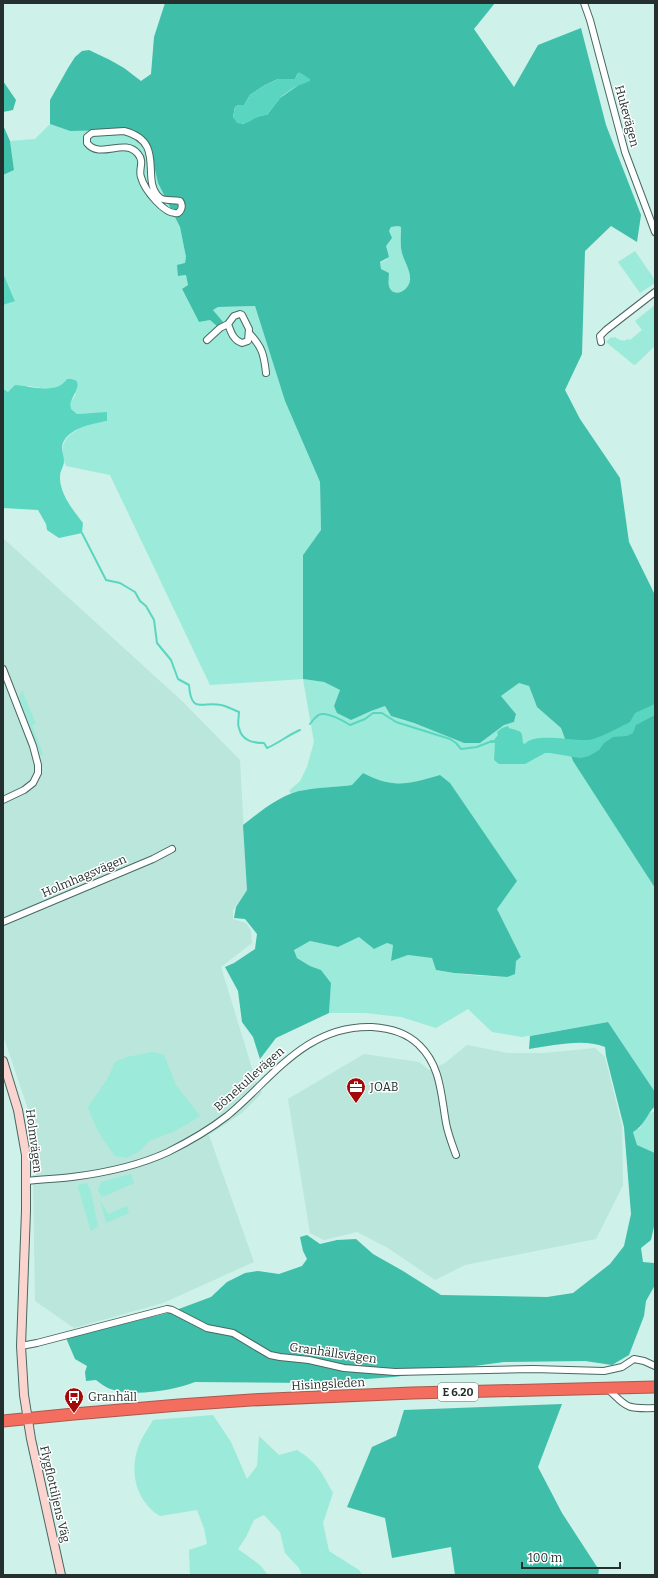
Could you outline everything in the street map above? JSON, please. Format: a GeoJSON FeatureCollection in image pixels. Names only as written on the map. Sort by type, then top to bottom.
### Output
{"type":"FeatureCollection","features":[{"type":"Feature","properties":{"kind":"highway","name":"Hisingsleden"},"geometry":{"type":"LineString","coordinates":[[3,1422],[27,1418],[179,1405],[260,1400],[412,1393],[655,1387]]}},
{"type":"Feature","properties":{"kind":"street","name":"Hukevägen"},"geometry":{"type":"LineString","coordinates":[[584,3],[590,20],[625,152],[655,232]]}},
{"type":"Feature","properties":{"kind":"street"},"geometry":{"type":"LineString","coordinates":[[124,131],[134,134],[142,140],[149,152],[152,177],[157,194],[165,200],[176,200],[180,201],[182,204],[181,211],[178,213],[171,213],[157,201],[145,186],[140,177],[142,162],[138,154],[129,147],[95,149],[87,143],[88,136],[92,133],[124,131]]}},
{"type":"Feature","properties":{"kind":"street"},"geometry":{"type":"LineString","coordinates":[[601,342],[600,336],[606,330],[655,292]]}},
{"type":"Feature","properties":{"kind":"street"},"geometry":{"type":"LineString","coordinates":[[207,340],[220,328],[228,324],[234,316],[240,314],[242,315],[249,329],[248,340],[242,343],[237,342],[232,336],[228,324]]}},
{"type":"Feature","properties":{"kind":"street"},"geometry":{"type":"LineString","coordinates":[[249,333],[263,352],[266,373]]}},
{"type":"Feature","properties":{"kind":"street"},"geometry":{"type":"LineString","coordinates":[[3,669],[34,746],[38,765],[38,773],[32,783],[24,790],[3,800]]}},
{"type":"Feature","properties":{"kind":"street","name":"Holmhagsvägen"},"geometry":{"type":"LineString","coordinates":[[3,922],[153,859],[172,849]]}},
{"type":"Feature","properties":{"kind":"street","name":"Bönekullevägen"},"geometry":{"type":"LineString","coordinates":[[26,1181],[72,1177],[107,1171],[141,1162],[167,1152],[200,1135],[225,1118],[257,1089],[282,1063],[302,1048],[327,1036],[346,1030],[367,1027],[386,1028],[397,1032],[415,1041],[426,1053],[439,1077],[447,1124],[456,1155]]}},
{"type":"Feature","properties":{"kind":"street","name":"Holmvägen"},"geometry":{"type":"LineString","coordinates":[[3,1061],[18,1110],[26,1155],[21,1366],[27,1418]]}},
{"type":"Feature","properties":{"kind":"street","name":"Granhällsvägen"},"geometry":{"type":"LineString","coordinates":[[21,1346],[167,1309],[172,1310],[207,1328],[233,1334],[270,1355],[309,1360],[344,1368],[396,1372],[533,1369],[604,1371],[622,1367],[634,1360],[639,1359],[655,1366]]}},
{"type":"Feature","properties":{"kind":"street"},"geometry":{"type":"LineString","coordinates":[[607,1388],[628,1407],[634,1409],[655,1408]]}},
{"type":"Feature","properties":{"kind":"street","name":"Flygflottiljens Väg"},"geometry":{"type":"LineString","coordinates":[[27,1418],[61,1575]]}},
{"type":"Feature","properties":{"kind":"shaded area"},"geometry":{"type":"Polygon","coordinates":[[[165,3],[495,3],[474,29],[514,87],[538,45],[581,28],[606,125],[641,215],[637,242],[611,226],[585,251],[582,354],[565,390],[580,419],[620,478],[629,542],[655,595],[655,888],[573,761],[561,728],[537,707],[529,686],[519,683],[501,696],[516,714],[514,722],[504,725],[480,743],[464,743],[414,723],[391,716],[385,706],[351,720],[337,713],[334,706],[340,690],[324,682],[303,679],[303,555],[321,530],[320,482],[285,401],[255,306],[218,307],[213,310],[223,322],[217,326],[210,320],[199,322],[182,289],[188,285],[186,275],[178,276],[177,265],[185,263],[186,257],[180,227],[158,183],[151,153],[142,138],[124,130],[70,131],[50,124],[50,100],[75,57],[82,51],[89,50],[110,60],[124,68],[141,81],[151,74],[154,37],[165,3]],[[298,73],[295,79],[278,79],[265,85],[250,95],[244,105],[235,107],[233,117],[243,124],[258,117],[267,115],[280,98],[297,86],[298,73]],[[391,227],[389,231],[392,238],[386,246],[389,257],[380,262],[381,269],[389,273],[389,286],[391,290],[397,293],[401,292],[407,287],[410,280],[401,250],[401,227],[391,227]]]}},
{"type":"Feature","properties":{"kind":"shaded area"},"geometry":{"type":"Polygon","coordinates":[[[299,72],[310,79],[310,81],[295,87],[282,96],[267,115],[259,116],[249,122],[241,124],[237,123],[233,117],[235,107],[244,105],[250,95],[265,85],[278,79],[295,79],[299,72]]]}},
{"type":"Feature","properties":{"kind":"shaded area"},"geometry":{"type":"Polygon","coordinates":[[[3,81],[16,100],[13,110],[3,112],[3,81]]]}},
{"type":"Feature","properties":{"kind":"shaded area"},"geometry":{"type":"Polygon","coordinates":[[[50,124],[70,131],[124,130],[142,138],[151,153],[158,183],[180,227],[186,257],[185,263],[178,276],[186,275],[188,285],[182,290],[199,322],[210,320],[222,323],[213,310],[218,307],[255,306],[285,401],[320,482],[321,530],[303,555],[303,679],[210,685],[110,475],[66,466],[63,455],[63,446],[66,439],[72,433],[88,425],[107,421],[88,413],[77,414],[71,409],[71,402],[76,394],[64,384],[54,388],[29,386],[8,392],[3,390],[3,305],[15,300],[3,273],[3,175],[14,170],[10,141],[35,139],[50,124]]]}},
{"type":"Feature","properties":{"kind":"shaded area"},"geometry":{"type":"Polygon","coordinates":[[[3,125],[10,141],[14,170],[3,175],[3,125]]]}},
{"type":"Feature","properties":{"kind":"shaded area"},"geometry":{"type":"Polygon","coordinates":[[[391,227],[401,227],[401,250],[410,280],[409,284],[404,290],[397,293],[391,290],[389,286],[389,273],[381,269],[380,263],[387,259],[386,245],[389,241],[389,231],[391,227]]]}},
{"type":"Feature","properties":{"kind":"shaded area"},"geometry":{"type":"Polygon","coordinates":[[[635,251],[655,280],[655,283],[640,293],[618,262],[635,251]]]}},
{"type":"Feature","properties":{"kind":"shaded area"},"geometry":{"type":"Polygon","coordinates":[[[3,273],[15,301],[3,305],[3,273]]]}},
{"type":"Feature","properties":{"kind":"shaded area"},"geometry":{"type":"Polygon","coordinates":[[[655,305],[655,346],[634,365],[606,342],[611,337],[621,340],[630,340],[642,330],[635,321],[655,305]]]}},
{"type":"Feature","properties":{"kind":"shaded area"},"geometry":{"type":"Polygon","coordinates":[[[67,379],[73,379],[78,384],[71,403],[71,409],[77,414],[107,412],[107,421],[79,428],[67,436],[64,442],[62,448],[64,463],[60,476],[60,482],[67,501],[83,523],[82,533],[59,538],[47,530],[46,524],[38,510],[3,508],[3,389],[8,392],[15,385],[35,388],[57,387],[63,384],[67,379]]]}},
{"type":"Feature","properties":{"kind":"shaded area"},"geometry":{"type":"Polygon","coordinates":[[[3,538],[182,701],[240,760],[247,890],[233,910],[233,919],[246,923],[251,930],[252,943],[221,967],[255,1078],[262,1093],[242,1113],[209,1135],[254,1262],[163,1303],[74,1328],[35,1301],[33,1175],[29,1112],[3,1035],[3,538]]]}},
{"type":"Feature","properties":{"kind":"shaded area"},"geometry":{"type":"Polygon","coordinates":[[[303,679],[324,682],[340,690],[334,706],[371,711],[385,706],[391,716],[414,723],[464,743],[480,743],[504,725],[514,722],[516,714],[501,696],[519,683],[529,686],[537,707],[561,728],[573,761],[655,888],[655,1092],[608,1022],[522,1037],[492,1032],[468,1009],[436,1028],[401,1017],[365,1013],[329,1013],[331,983],[321,970],[310,966],[297,958],[294,949],[310,941],[338,947],[359,937],[374,949],[387,943],[393,945],[391,961],[408,955],[432,958],[436,970],[472,975],[507,977],[516,961],[521,957],[497,909],[440,775],[410,783],[392,783],[363,773],[352,785],[304,790],[292,794],[289,791],[300,781],[307,767],[314,742],[303,679]]]}},
{"type":"Feature","properties":{"kind":"shaded area"},"geometry":{"type":"Polygon","coordinates":[[[24,691],[23,693],[36,724],[32,725],[43,754],[41,756],[19,698],[21,692],[24,691]]]}},
{"type":"Feature","properties":{"kind":"shaded area"},"geometry":{"type":"Polygon","coordinates":[[[655,704],[655,715],[636,725],[633,733],[627,736],[613,737],[604,743],[599,750],[589,756],[580,758],[545,753],[525,764],[499,764],[494,760],[495,743],[490,743],[490,741],[494,740],[498,735],[497,732],[502,728],[508,726],[509,728],[520,732],[522,734],[523,743],[525,744],[529,740],[536,738],[588,740],[607,734],[630,722],[635,713],[655,704]]]}},
{"type":"Feature","properties":{"kind":"shaded area"},"geometry":{"type":"Polygon","coordinates":[[[363,773],[392,783],[410,783],[440,775],[450,783],[517,881],[497,909],[521,957],[516,961],[515,974],[507,977],[454,973],[436,970],[432,958],[408,955],[391,961],[393,945],[387,943],[374,949],[359,937],[338,947],[310,941],[294,950],[297,958],[310,966],[321,970],[331,983],[329,1013],[276,1038],[260,1059],[253,1037],[242,1022],[238,991],[225,967],[234,963],[255,949],[257,934],[245,919],[234,918],[236,907],[247,890],[243,825],[272,803],[288,795],[311,789],[352,785],[363,773]]]}},
{"type":"Feature","properties":{"kind":"shaded area"},"geometry":{"type":"Polygon","coordinates":[[[608,1022],[655,1092],[655,1106],[640,1127],[633,1132],[637,1145],[655,1153],[655,1222],[651,1240],[641,1248],[643,1262],[654,1263],[655,1285],[646,1301],[644,1316],[629,1355],[612,1365],[585,1361],[504,1362],[394,1377],[312,1383],[195,1382],[175,1388],[137,1393],[115,1390],[96,1380],[86,1381],[85,1372],[87,1366],[75,1359],[66,1338],[168,1313],[211,1297],[227,1282],[245,1273],[258,1271],[279,1274],[302,1266],[307,1259],[303,1251],[300,1237],[307,1235],[320,1244],[337,1240],[356,1239],[373,1254],[441,1295],[547,1297],[573,1293],[610,1264],[624,1246],[631,1214],[624,1127],[605,1047],[596,1044],[577,1043],[529,1049],[530,1036],[608,1022]]]}},
{"type":"Feature","properties":{"kind":"shaded area"},"geometry":{"type":"Polygon","coordinates":[[[467,1045],[508,1053],[544,1053],[595,1048],[605,1057],[622,1126],[623,1185],[596,1239],[465,1265],[435,1280],[388,1248],[357,1232],[324,1240],[310,1233],[288,1099],[364,1054],[419,1062],[429,1070],[445,1063],[467,1045]]]}},
{"type":"Feature","properties":{"kind":"shaded area"},"geometry":{"type":"Polygon","coordinates":[[[153,1052],[164,1055],[176,1085],[200,1116],[173,1132],[149,1141],[140,1151],[127,1158],[115,1156],[99,1133],[88,1107],[108,1078],[115,1062],[127,1057],[153,1052]]]}},
{"type":"Feature","properties":{"kind":"shaded area"},"geometry":{"type":"Polygon","coordinates":[[[654,1112],[655,1153],[637,1145],[633,1131],[640,1128],[648,1113],[654,1112]]]}},
{"type":"Feature","properties":{"kind":"shaded area"},"geometry":{"type":"Polygon","coordinates":[[[131,1174],[134,1183],[102,1197],[98,1190],[101,1182],[131,1174]]]}},
{"type":"Feature","properties":{"kind":"shaded area"},"geometry":{"type":"Polygon","coordinates":[[[87,1183],[91,1191],[98,1226],[91,1231],[78,1187],[78,1185],[87,1183]]]}},
{"type":"Feature","properties":{"kind":"shaded area"},"geometry":{"type":"Polygon","coordinates":[[[100,1200],[108,1214],[127,1206],[129,1213],[106,1223],[100,1200]]]}},
{"type":"Feature","properties":{"kind":"shaded area"},"geometry":{"type":"Polygon","coordinates":[[[562,1404],[538,1467],[562,1513],[599,1570],[598,1575],[455,1575],[451,1547],[392,1558],[385,1518],[347,1507],[372,1447],[396,1436],[404,1410],[562,1404]]]}},
{"type":"Feature","properties":{"kind":"shaded area"},"geometry":{"type":"Polygon","coordinates":[[[213,1415],[231,1442],[247,1479],[257,1466],[259,1436],[279,1455],[297,1450],[315,1464],[333,1493],[323,1523],[329,1551],[359,1570],[362,1575],[302,1575],[299,1568],[285,1553],[280,1532],[264,1515],[254,1520],[246,1537],[238,1549],[260,1565],[268,1575],[190,1575],[189,1550],[207,1544],[204,1528],[197,1510],[160,1516],[152,1510],[141,1495],[137,1486],[134,1467],[135,1458],[141,1441],[153,1420],[213,1415]]]}},
{"type":"Feature","properties":{"kind":"waterway"},"geometry":{"type":"LineString","coordinates":[[82,533],[106,580],[120,583],[135,592],[140,601],[146,606],[154,620],[157,643],[171,660],[178,679],[189,685],[190,694],[195,703],[199,705],[215,704],[226,706],[239,712],[238,726],[243,736],[252,742],[264,743],[267,748],[300,730]]}},
{"type":"Feature","properties":{"kind":"waterway"},"geometry":{"type":"LineString","coordinates":[[310,724],[320,714],[332,716],[350,725],[365,719],[373,713],[382,713],[396,722],[450,739],[461,749],[477,747],[492,741]]}},
{"type":"Feature","properties":{"kind":"place","name":"JOAB"},"geometry":{"type":"Point","coordinates":[356,1104]}},
{"type":"Feature","properties":{"kind":"place","name":"Granhäll"},"geometry":{"type":"Point","coordinates":[74,1414]}}]}
